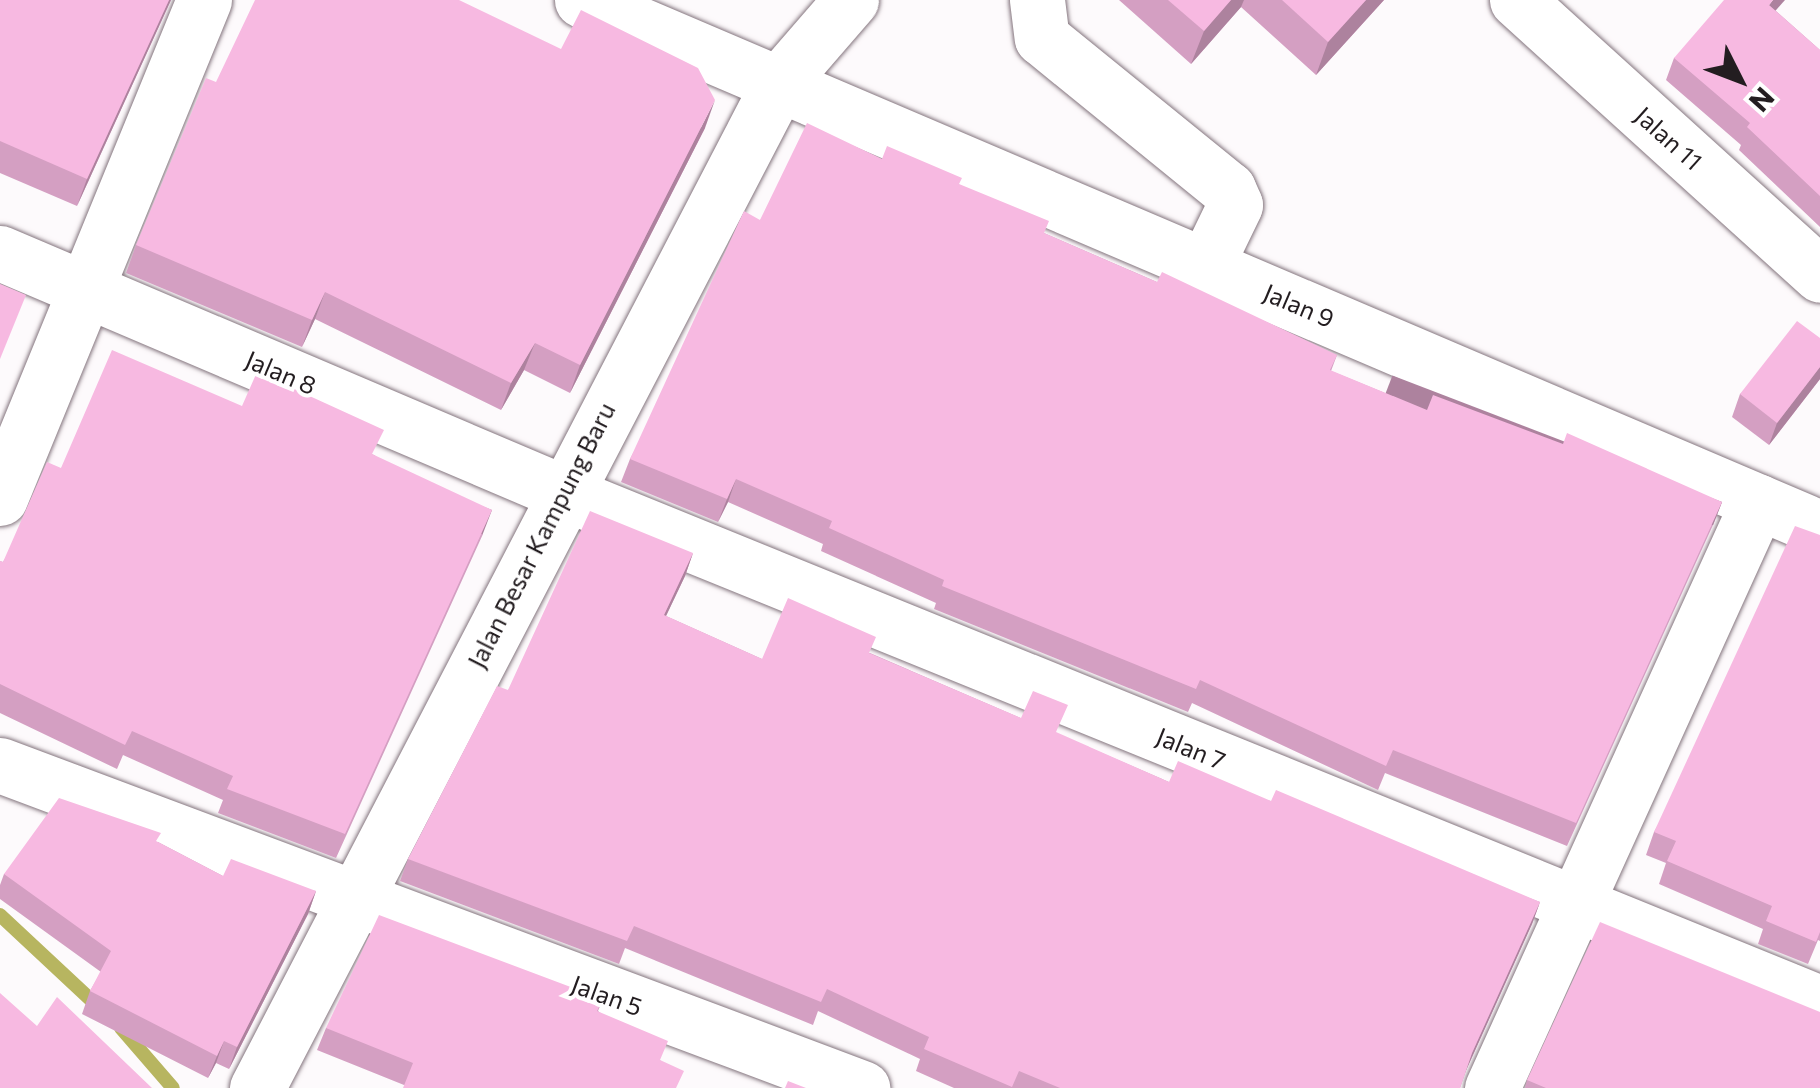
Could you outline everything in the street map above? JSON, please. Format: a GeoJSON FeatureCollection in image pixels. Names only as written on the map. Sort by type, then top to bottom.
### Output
{"type":"FeatureCollection","features":[{"type":"Feature","properties":{"kind":"street"},"geometry":{"type":"LineString","coordinates":[[0,498],[204,0]]}},
{"type":"Feature","properties":{"kind":"street","name":"Jalan 9"},"geometry":{"type":"LineString","coordinates":[[582,0],[1820,528]]}},
{"type":"Feature","properties":{"kind":"street","name":"Jalan Besar Kampung Baru"},"geometry":{"type":"LineString","coordinates":[[258,1088],[562,492],[779,82],[851,0]]}},
{"type":"Feature","properties":{"kind":"street"},"geometry":{"type":"LineString","coordinates":[[1037,0],[1042,38],[1228,189],[1235,205],[1206,265]]}},
{"type":"Feature","properties":{"kind":"street","name":"Jalan 11"},"geometry":{"type":"LineString","coordinates":[[1517,0],[1820,275]]}},
{"type":"Feature","properties":{"kind":"street","name":"Jalan 8"},"geometry":{"type":"LineString","coordinates":[[0,254],[562,492]]}},
{"type":"Feature","properties":{"kind":"street","name":"Jalan 7"},"geometry":{"type":"LineString","coordinates":[[562,492],[1820,1003]]}},
{"type":"Feature","properties":{"kind":"street"},"geometry":{"type":"LineString","coordinates":[[1492,1088],[1758,502]]}},
{"type":"Feature","properties":{"kind":"street","name":"Jalan 5"},"geometry":{"type":"LineString","coordinates":[[0,765],[353,901],[862,1088]]}},
{"type":"Feature","properties":{"kind":"building"},"geometry":{"type":"Polygon","coordinates":[[[0,0],[169,0],[87,179],[0,141],[0,0]]]}},
{"type":"Feature","properties":{"kind":"building"},"geometry":{"type":"Polygon","coordinates":[[[255,0],[459,0],[561,49],[581,10],[698,68],[715,100],[580,365],[535,343],[511,383],[325,292],[312,320],[136,245],[206,78],[216,82],[255,0]]]}},
{"type":"Feature","properties":{"kind":"building"},"geometry":{"type":"Polygon","coordinates":[[[1168,0],[1231,0],[1204,31],[1168,0]]]}},
{"type":"Feature","properties":{"kind":"building"},"geometry":{"type":"Polygon","coordinates":[[[1282,0],[1366,0],[1328,42],[1282,0]]]}},
{"type":"Feature","properties":{"kind":"building"},"geometry":{"type":"Polygon","coordinates":[[[1724,0],[1773,0],[1769,5],[1820,50],[1820,196],[1747,127],[1750,123],[1674,58],[1724,0]]]}},
{"type":"Feature","properties":{"kind":"building"},"geometry":{"type":"Polygon","coordinates":[[[807,123],[882,159],[887,146],[962,178],[959,184],[1049,221],[1044,233],[1157,282],[1162,272],[1337,355],[1330,370],[1427,410],[1433,395],[1563,444],[1567,433],[1722,502],[1576,823],[1393,750],[1386,766],[1200,680],[1196,689],[942,586],[944,580],[829,528],[832,521],[736,479],[727,499],[630,459],[744,211],[760,220],[807,123]]]}},
{"type":"Feature","properties":{"kind":"building"},"geometry":{"type":"Polygon","coordinates":[[[0,284],[26,295],[0,359],[0,284]]]}},
{"type":"Feature","properties":{"kind":"building"},"geometry":{"type":"Polygon","coordinates":[[[1797,321],[1820,338],[1820,367],[1777,423],[1740,394],[1797,321]]]}},
{"type":"Feature","properties":{"kind":"building"},"geometry":{"type":"Polygon","coordinates":[[[112,350],[242,406],[257,372],[384,430],[372,454],[492,510],[345,834],[227,789],[233,776],[132,731],[125,745],[0,684],[0,561],[3,562],[47,462],[61,468],[112,350]]]}},
{"type":"Feature","properties":{"kind":"building"},"geometry":{"type":"Polygon","coordinates":[[[590,511],[693,553],[664,615],[762,659],[788,598],[876,637],[869,653],[1021,718],[1033,691],[1068,705],[1056,732],[1169,782],[1178,761],[1271,801],[1276,790],[1540,902],[1460,1088],[1060,1088],[1019,1071],[1012,1087],[924,1049],[929,1037],[827,989],[821,1002],[634,926],[627,941],[408,859],[497,686],[508,690],[590,511]]]}},
{"type":"Feature","properties":{"kind":"building"},"geometry":{"type":"Polygon","coordinates":[[[1795,526],[1820,535],[1820,932],[1816,942],[1766,921],[1772,906],[1667,861],[1676,841],[1654,832],[1795,526]]]}},
{"type":"Feature","properties":{"kind":"building"},"geometry":{"type":"Polygon","coordinates":[[[59,798],[161,833],[156,841],[223,876],[231,859],[316,891],[237,1047],[224,1041],[217,1056],[90,991],[111,951],[4,874],[59,798]]]}},
{"type":"Feature","properties":{"kind":"building"},"geometry":{"type":"Polygon","coordinates":[[[379,915],[603,999],[597,1011],[668,1041],[660,1060],[684,1071],[676,1088],[403,1088],[413,1063],[326,1028],[379,915]]]}},
{"type":"Feature","properties":{"kind":"building"},"geometry":{"type":"Polygon","coordinates":[[[1600,922],[1820,1012],[1820,1088],[1546,1088],[1527,1080],[1600,922]]]}},
{"type":"Feature","properties":{"kind":"building"},"geometry":{"type":"Polygon","coordinates":[[[0,993],[37,1026],[57,997],[152,1088],[0,1088],[0,993]]]}},
{"type":"Feature","properties":{"kind":"building"},"geometry":{"type":"Polygon","coordinates":[[[788,1081],[806,1088],[785,1088],[788,1081]]]}},
{"type":"Feature","properties":{"kind":"waterway"},"geometry":{"type":"LineString","coordinates":[[0,915],[102,1010]]}},
{"type":"Feature","properties":{"kind":"waterway"},"geometry":{"type":"LineString","coordinates":[[121,1028],[173,1088]]}}]}
